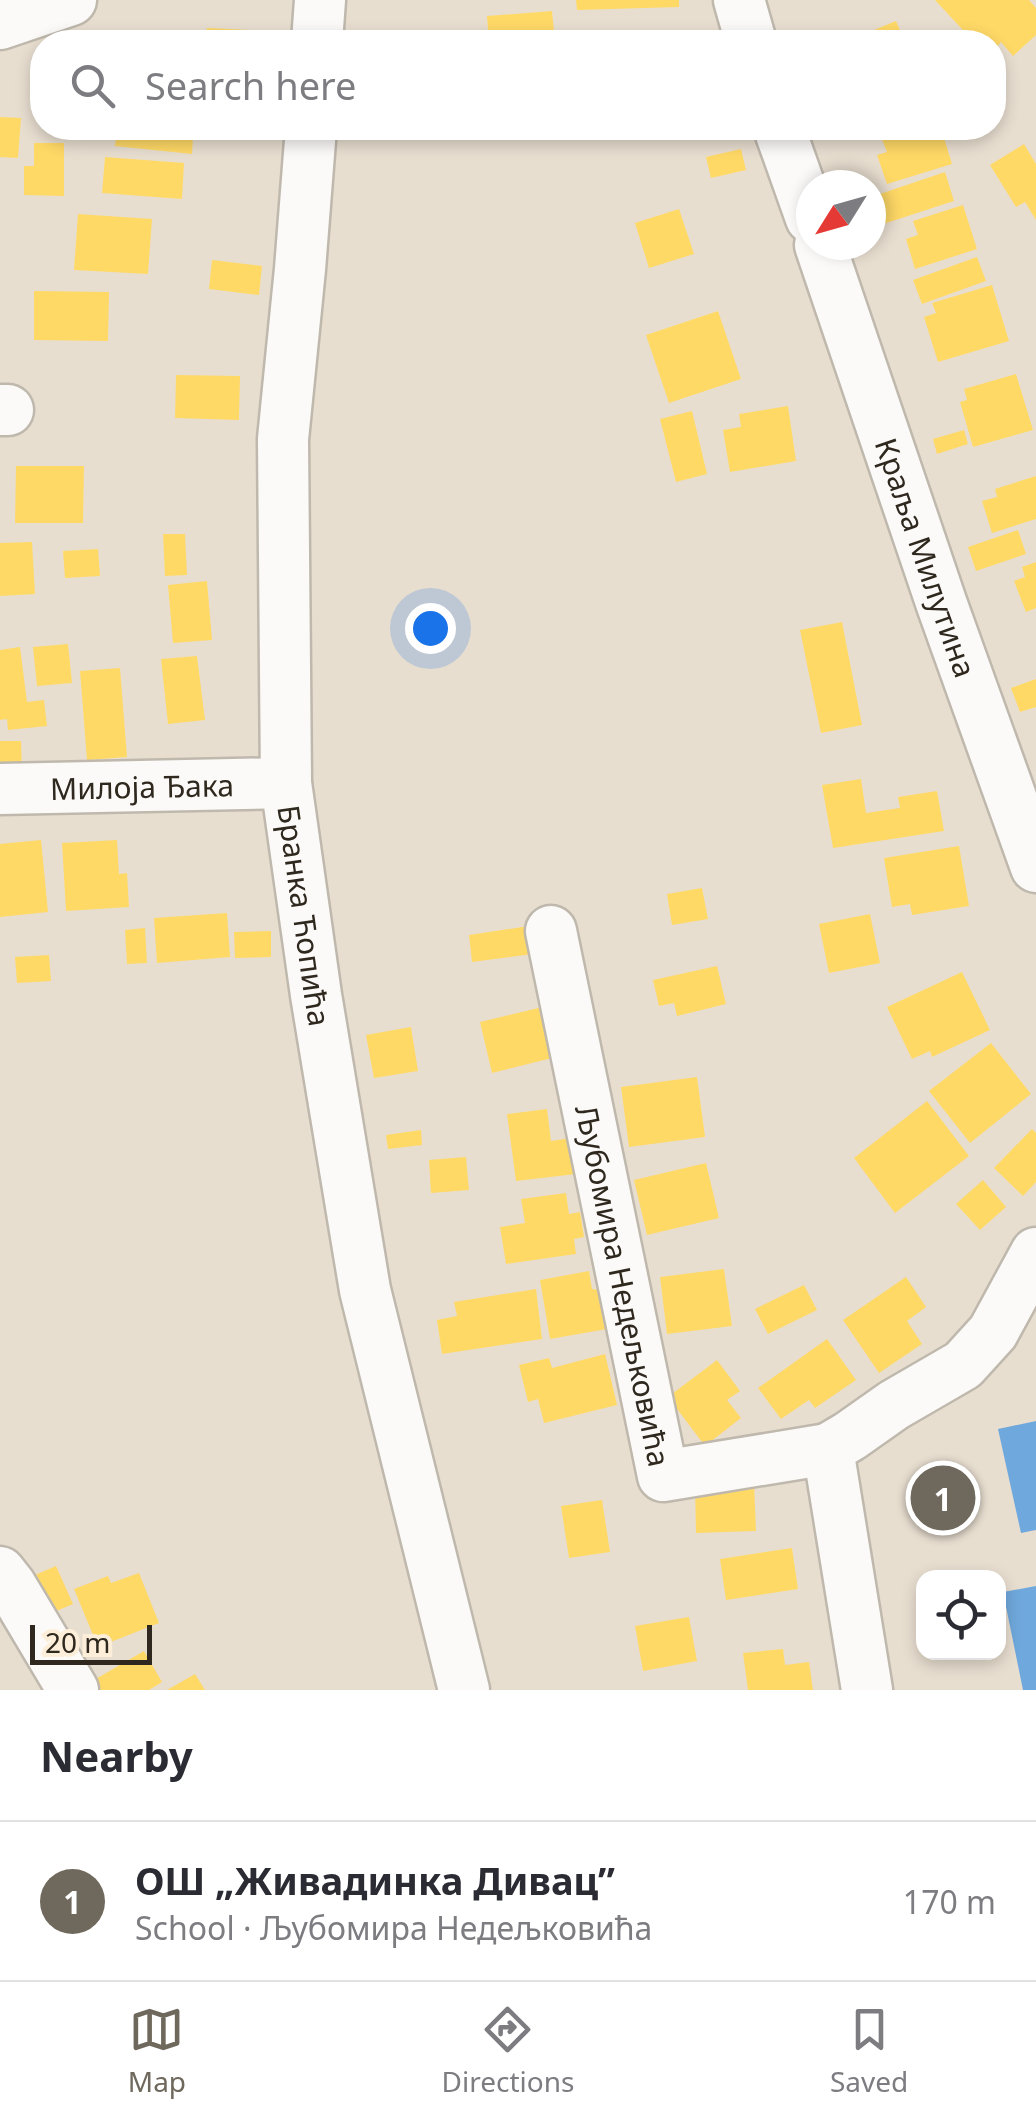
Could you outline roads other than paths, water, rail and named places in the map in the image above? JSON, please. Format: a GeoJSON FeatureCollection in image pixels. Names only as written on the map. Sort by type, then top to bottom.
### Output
{"type":"FeatureCollection","features":[{"type":"Feature","properties":{"kind":"street"},"geometry":{"type":"LineString","coordinates":[[0,24],[71,0]]}},
{"type":"Feature","properties":{"kind":"street"},"geometry":{"type":"LineString","coordinates":[[318,30],[320,0]]}},
{"type":"Feature","properties":{"kind":"street"},"geometry":{"type":"LineString","coordinates":[[739,0],[748,30]]}},
{"type":"Feature","properties":{"kind":"street","name":"Бранка Ћопића"},"geometry":{"type":"LineString","coordinates":[[310,140],[283,438],[286,784],[365,1290],[464,1690]]}},
{"type":"Feature","properties":{"kind":"street"},"geometry":{"type":"LineString","coordinates":[[783,140],[796,176]]}},
{"type":"Feature","properties":{"kind":"street","name":"Краља Милутина"},"geometry":{"type":"LineString","coordinates":[[825,260],[1036,867]]}},
{"type":"Feature","properties":{"kind":"street","name":"Милоја Ђака"},"geometry":{"type":"LineString","coordinates":[[0,789],[286,784]]}},
{"type":"Feature","properties":{"kind":"street","name":"Љубомира Недељковића"},"geometry":{"type":"LineString","coordinates":[[552,931],[663,1476],[828,1449],[850,1436],[963,1365],[993,1332],[1036,1253]]}},
{"type":"Feature","properties":{"kind":"street"},"geometry":{"type":"LineString","coordinates":[[828,1449],[867,1690]]}},
{"type":"Feature","properties":{"kind":"street"},"geometry":{"type":"LineString","coordinates":[[0,1572],[73,1690]]}},
{"type":"Feature","properties":{"kind":"place","name":"ОШ „Живадинка Дивац”"},"geometry":{"type":"Point","coordinates":[943,1498]}}]}
